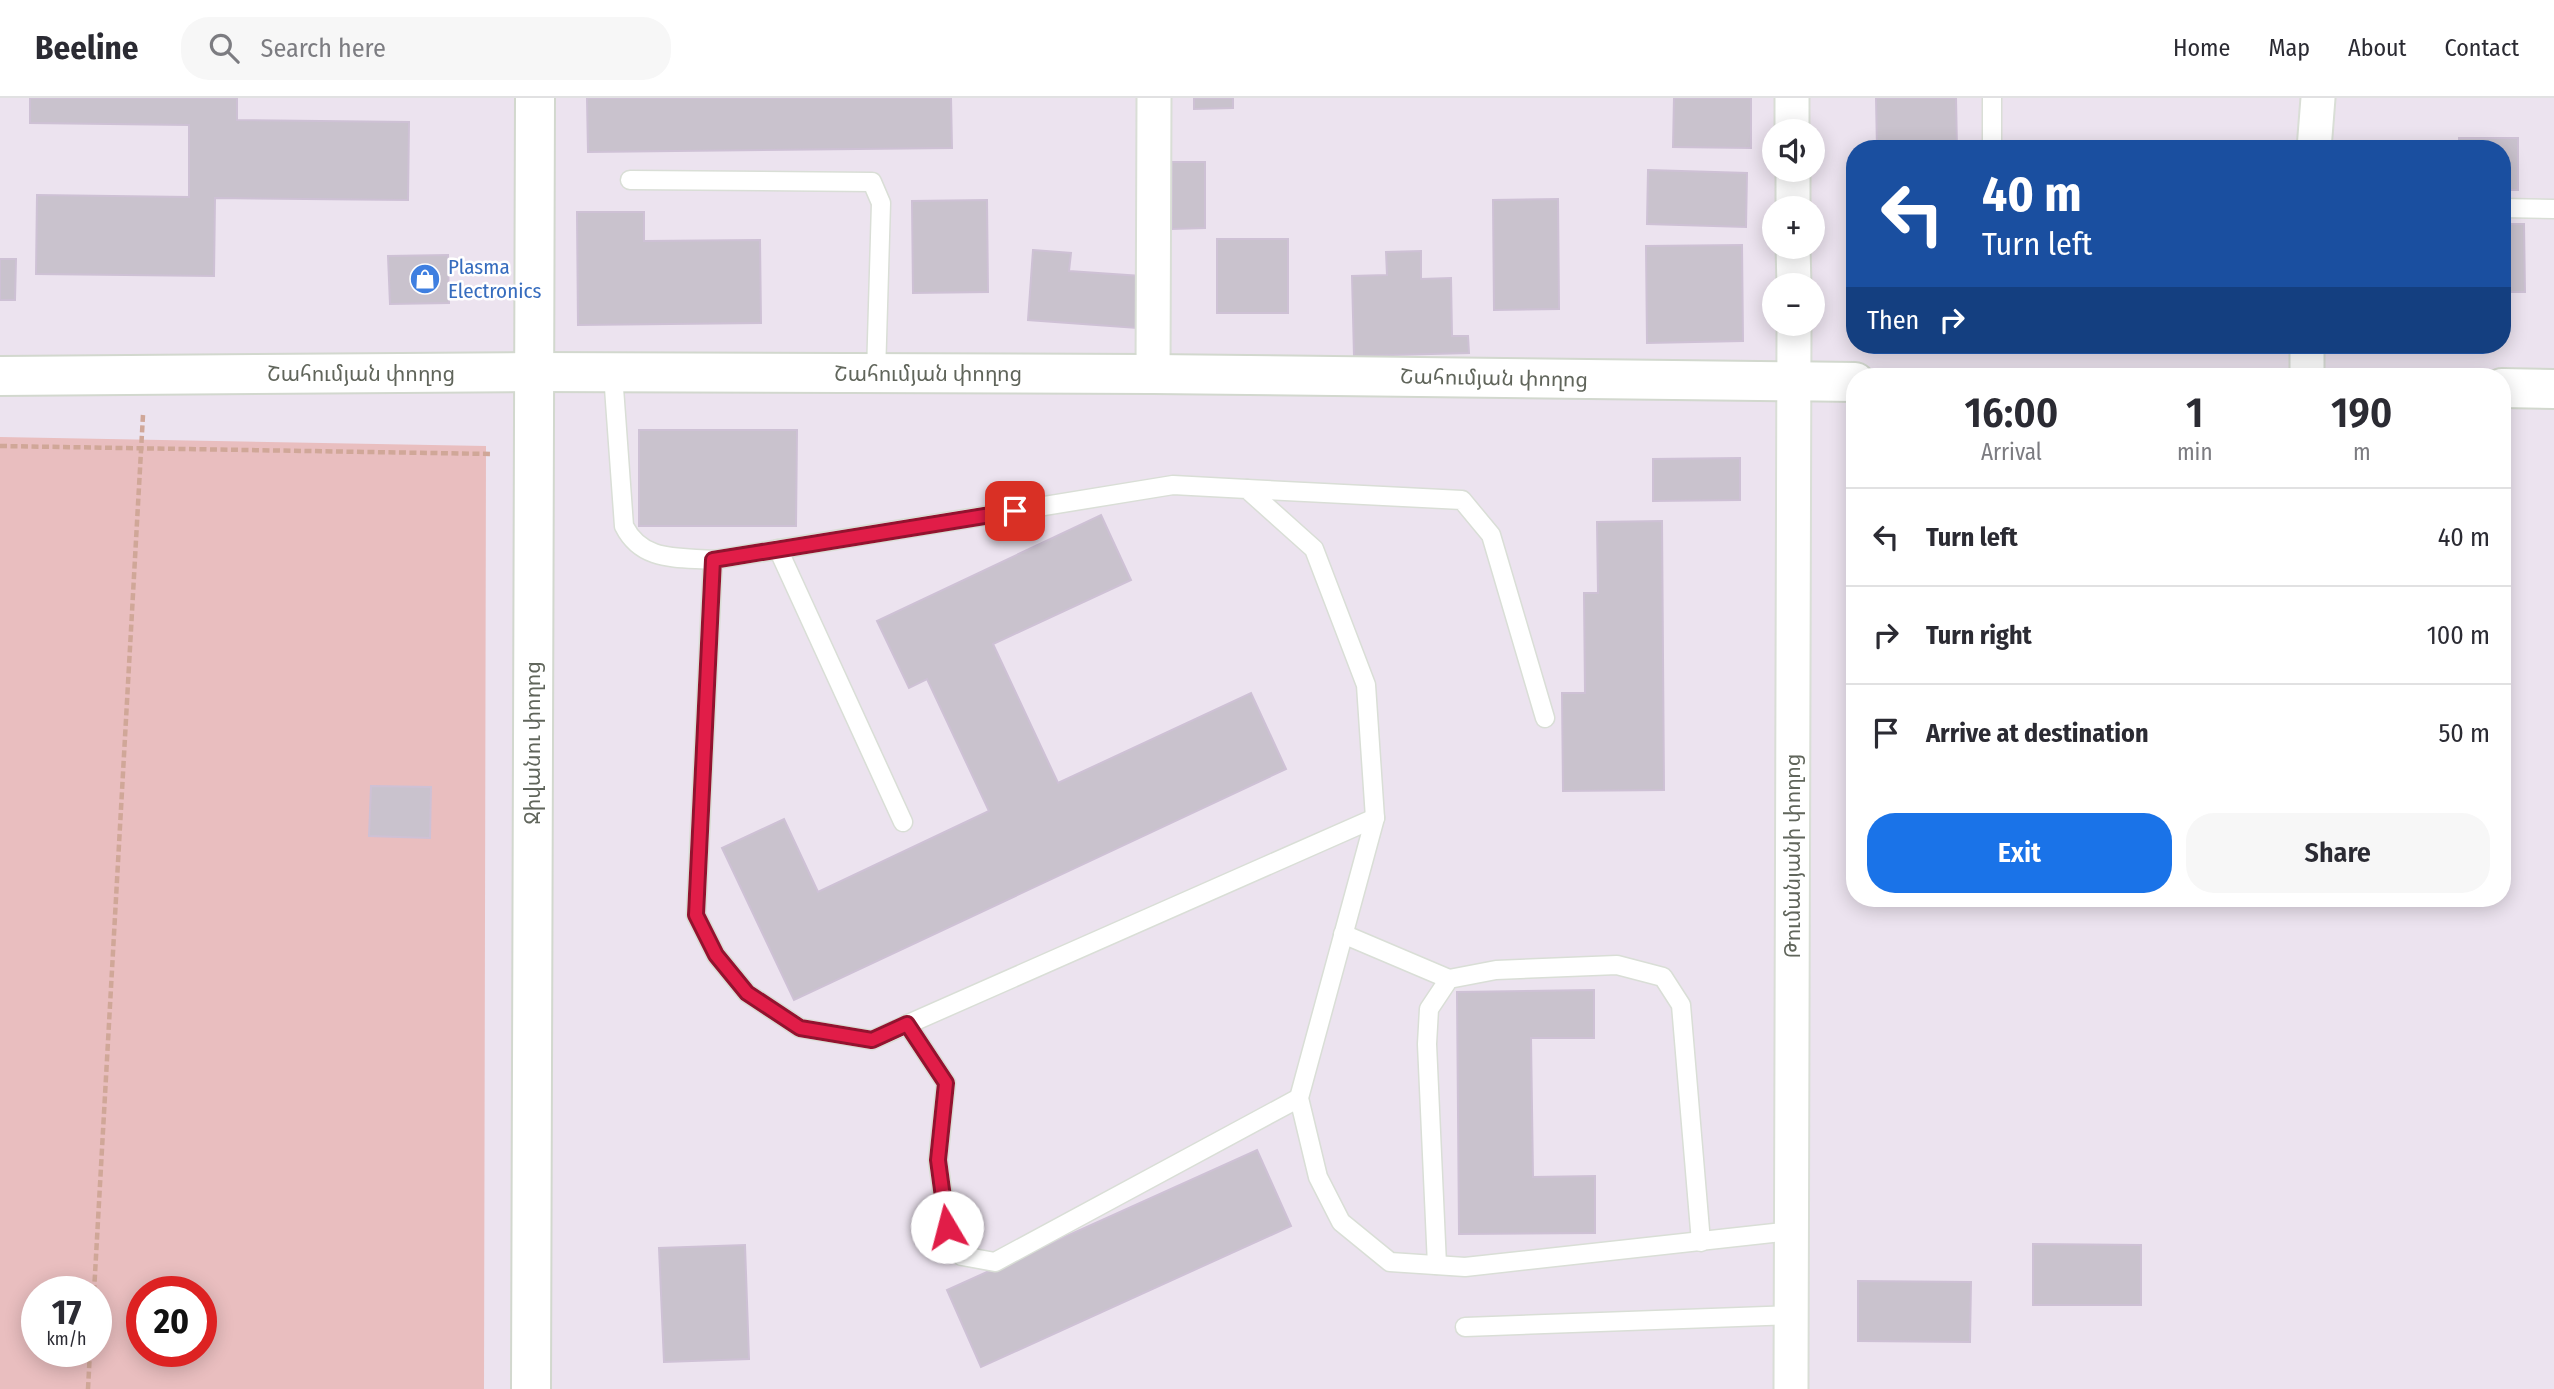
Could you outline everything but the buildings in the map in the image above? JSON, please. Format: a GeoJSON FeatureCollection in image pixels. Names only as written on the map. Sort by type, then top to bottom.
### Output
{"type":"FeatureCollection","features":[{"type":"Feature","properties":{"kind":"street","name":"Ջիվանու փողոց"},"geometry":{"type":"LineString","coordinates":[[531,1389],[535,98]]}},
{"type":"Feature","properties":{"kind":"street"},"geometry":{"type":"LineString","coordinates":[[1153,374],[1154,98]]}},
{"type":"Feature","properties":{"kind":"street"},"geometry":{"type":"LineString","coordinates":[[1792,98],[1792,119]]}},
{"type":"Feature","properties":{"kind":"street"},"geometry":{"type":"LineString","coordinates":[[2315,140],[2318,98]]}},
{"type":"Feature","properties":{"kind":"street","name":"Թումանյանի փողոց"},"geometry":{"type":"LineString","coordinates":[[1791,1389],[1794,336]]}},
{"type":"Feature","properties":{"kind":"street","name":"Շահումյան փողոց"},"geometry":{"type":"LineString","coordinates":[[0,376],[533,372],[1153,374],[1846,382]]}},
{"type":"Feature","properties":{"kind":"street"},"geometry":{"type":"LineString","coordinates":[[2511,388],[2554,389]]}},
{"type":"Feature","properties":{"kind":"lane"},"geometry":{"type":"LineString","coordinates":[[1992,98],[1992,140]]}},
{"type":"Feature","properties":{"kind":"lane"},"geometry":{"type":"LineString","coordinates":[[630,180],[872,182],[881,203],[876,374]]}},
{"type":"Feature","properties":{"kind":"lane"},"geometry":{"type":"LineString","coordinates":[[2511,208],[2554,209]]}},
{"type":"Feature","properties":{"kind":"lane"},"geometry":{"type":"LineString","coordinates":[[613,374],[621,513],[631,541],[656,556],[713,560],[1173,485],[1462,500],[1491,534],[1545,718]]}},
{"type":"Feature","properties":{"kind":"lane"},"geometry":{"type":"LineString","coordinates":[[1247,489],[1314,549],[1366,685],[1375,818],[1299,1097],[1318,1177],[1341,1222],[1390,1262],[1465,1267],[1791,1231]]}},
{"type":"Feature","properties":{"kind":"lane"},"geometry":{"type":"LineString","coordinates":[[778,549],[903,822]]}},
{"type":"Feature","properties":{"kind":"lane"},"geometry":{"type":"LineString","coordinates":[[713,560],[696,915],[716,955],[747,993],[800,1028],[872,1040],[1375,818]]}},
{"type":"Feature","properties":{"kind":"lane"},"geometry":{"type":"LineString","coordinates":[[1343,934],[1449,979],[1496,970],[1617,965],[1663,977],[1681,1005],[1701,1242]]}},
{"type":"Feature","properties":{"kind":"lane"},"geometry":{"type":"LineString","coordinates":[[1437,1265],[1427,1044],[1429,1009],[1449,979]]}},
{"type":"Feature","properties":{"kind":"lane"},"geometry":{"type":"LineString","coordinates":[[907,1024],[946,1083],[938,1160],[947,1227],[962,1256],[995,1262],[1299,1097]]}},
{"type":"Feature","properties":{"kind":"lane"},"geometry":{"type":"LineString","coordinates":[[1465,1326],[1791,1315]]}},
{"type":"Feature","properties":{"kind":"path"},"geometry":{"type":"LineString","coordinates":[[95,1276],[145,376]]}},
{"type":"Feature","properties":{"kind":"path"},"geometry":{"type":"LineString","coordinates":[[0,446],[492,454]]}},
{"type":"Feature","properties":{"kind":"path"},"geometry":{"type":"LineString","coordinates":[[88,1389],[89,1367]]}},
{"type":"Feature","properties":{"kind":"shaded area"},"geometry":{"type":"Polygon","coordinates":[[[0,437],[486,446],[484,1389],[0,1389],[0,437]]]}},
{"type":"Feature","properties":{"kind":"place","name":"Plasma Electronics"},"geometry":{"type":"Point","coordinates":[425,279]}},
{"type":"Feature","properties":{"kind":"route"},"geometry":{"type":"LineString","coordinates":[[947,1227],[938,1160],[946,1083],[907,1024],[872,1040],[800,1028],[747,993],[716,955],[696,915],[713,560],[1015,511]]}}]}
